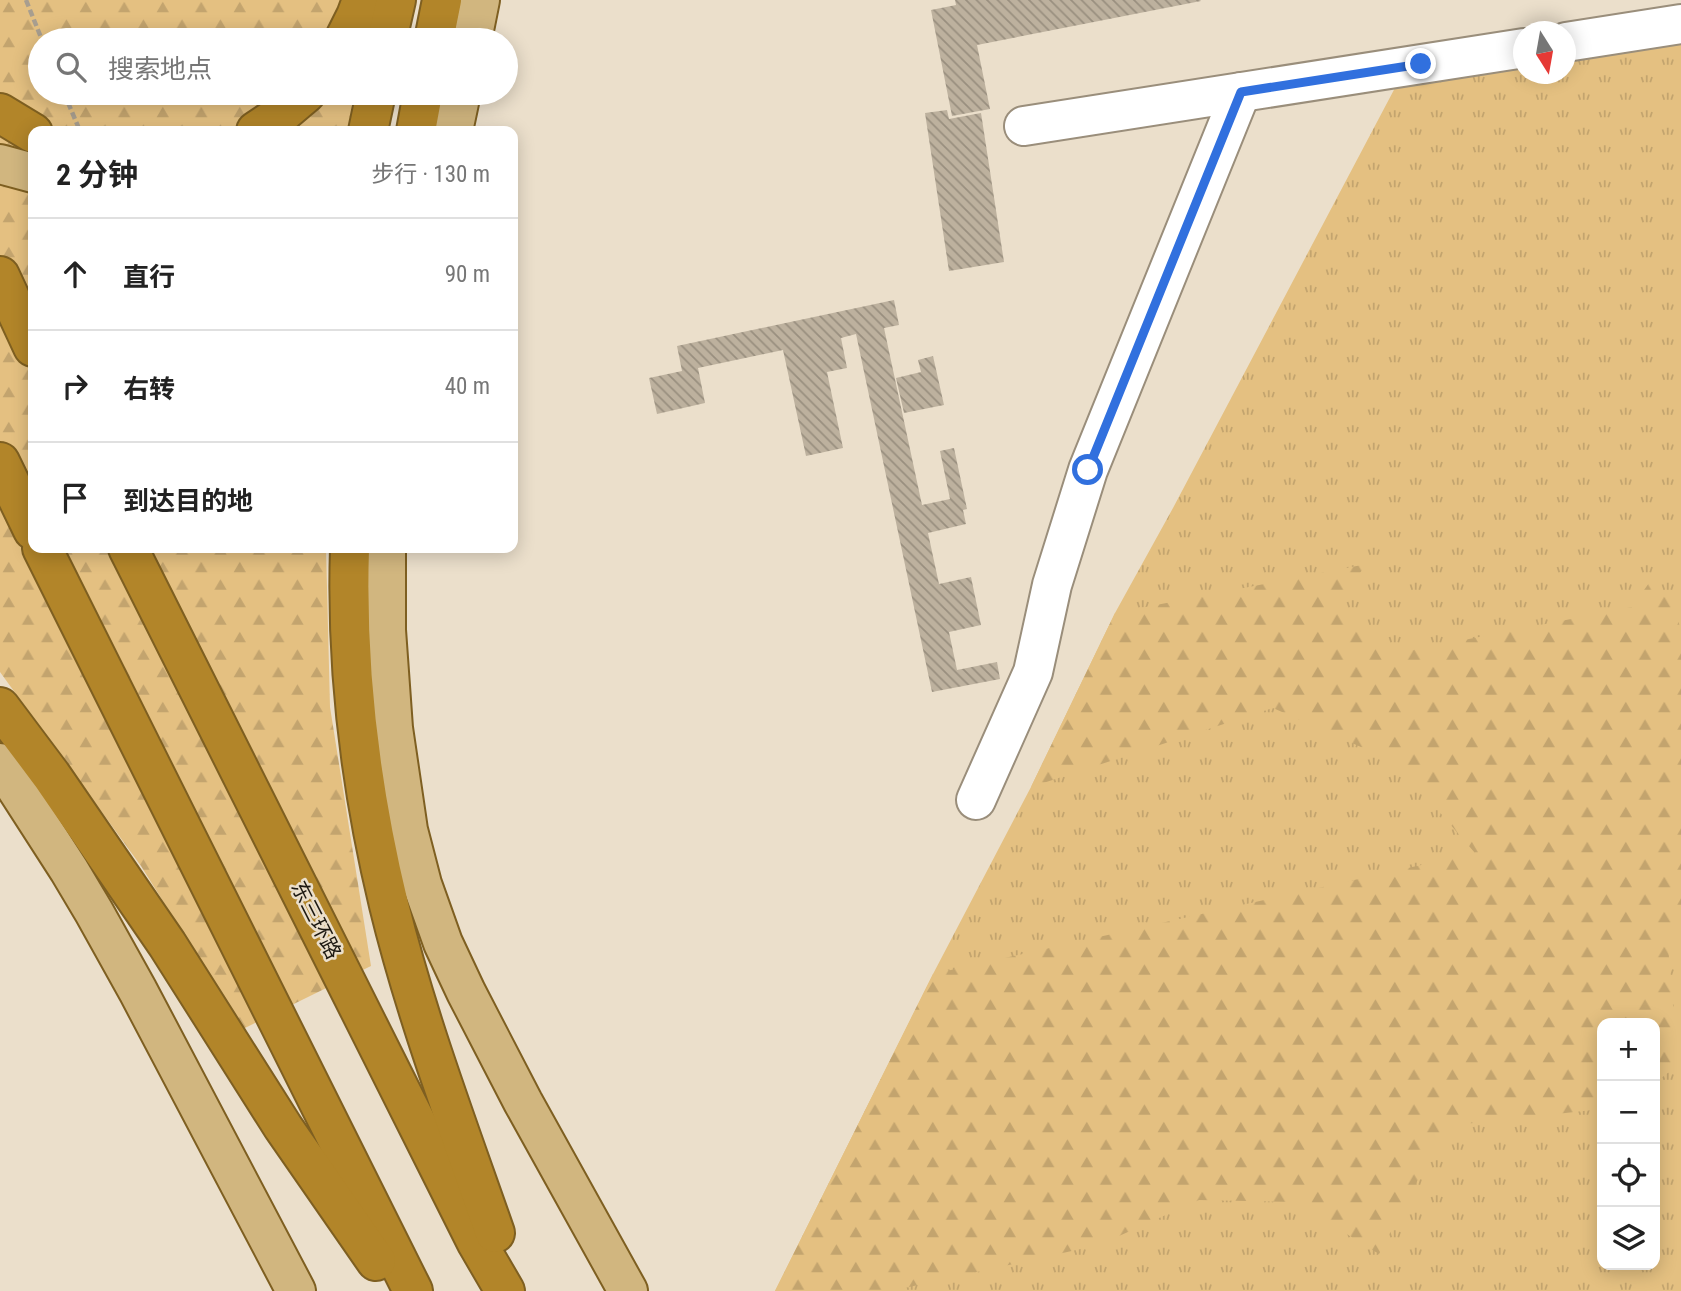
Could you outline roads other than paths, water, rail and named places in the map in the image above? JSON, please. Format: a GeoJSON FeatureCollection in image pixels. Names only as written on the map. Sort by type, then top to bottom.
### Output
{"type":"FeatureCollection","features":[{"type":"Feature","properties":{"kind":"highway"},"geometry":{"type":"LineString","coordinates":[[350,28],[362,0]]}},
{"type":"Feature","properties":{"kind":"highway"},"geometry":{"type":"LineString","coordinates":[[390,28],[396,0]]}},
{"type":"Feature","properties":{"kind":"highway"},"geometry":{"type":"LineString","coordinates":[[436,28],[442,0]]}},
{"type":"Feature","properties":{"kind":"highway"},"geometry":{"type":"LineString","coordinates":[[264,126],[292,105]]}},
{"type":"Feature","properties":{"kind":"highway"},"geometry":{"type":"LineString","coordinates":[[369,126],[373,105]]}},
{"type":"Feature","properties":{"kind":"highway"},"geometry":{"type":"LineString","coordinates":[[416,126],[420,105]]}},
{"type":"Feature","properties":{"kind":"highway"},"geometry":{"type":"LineString","coordinates":[[0,113],[28,130]]}},
{"type":"Feature","properties":{"kind":"highway"},"geometry":{"type":"LineString","coordinates":[[0,276],[28,336]]}},
{"type":"Feature","properties":{"kind":"highway"},"geometry":{"type":"LineString","coordinates":[[0,462],[28,521]]}},
{"type":"Feature","properties":{"kind":"highway"},"geometry":{"type":"LineString","coordinates":[[0,528],[28,531]]}},
{"type":"Feature","properties":{"kind":"highway"},"geometry":{"type":"LineString","coordinates":[[44,553],[413,1291]]}},
{"type":"Feature","properties":{"kind":"highway","name":"东三环路"},"geometry":{"type":"LineString","coordinates":[[131,553],[477,1243],[505,1291]]}},
{"type":"Feature","properties":{"kind":"highway"},"geometry":{"type":"LineString","coordinates":[[350,553],[349,625],[356,725],[380,866],[402,954],[434,1058],[515,1291]]}},
{"type":"Feature","properties":{"kind":"highway"},"geometry":{"type":"LineString","coordinates":[[0,707],[51,775],[167,944],[283,1127],[397,1291]]}},
{"type":"Feature","properties":{"kind":"main road"},"geometry":{"type":"LineString","coordinates":[[474,28],[480,0]]}},
{"type":"Feature","properties":{"kind":"main road"},"geometry":{"type":"LineString","coordinates":[[454,126],[458,105]]}},
{"type":"Feature","properties":{"kind":"main road"},"geometry":{"type":"LineString","coordinates":[[0,164],[28,172]]}},
{"type":"Feature","properties":{"kind":"main road"},"geometry":{"type":"LineString","coordinates":[[386,553],[386,630],[393,728],[408,830],[422,884],[443,943],[466,992],[523,1102],[628,1291]]}},
{"type":"Feature","properties":{"kind":"main road"},"geometry":{"type":"LineString","coordinates":[[0,763],[94,912],[296,1291]]}},
{"type":"Feature","properties":{"kind":"lane"},"geometry":{"type":"LineString","coordinates":[[1576,40],[1681,24]]}},
{"type":"Feature","properties":{"kind":"lane"},"geometry":{"type":"LineString","coordinates":[[1024,126],[1513,50]]}},
{"type":"Feature","properties":{"kind":"lane"},"geometry":{"type":"LineString","coordinates":[[976,800],[1033,672],[1052,585],[1088,470],[1241,92]]}}]}
